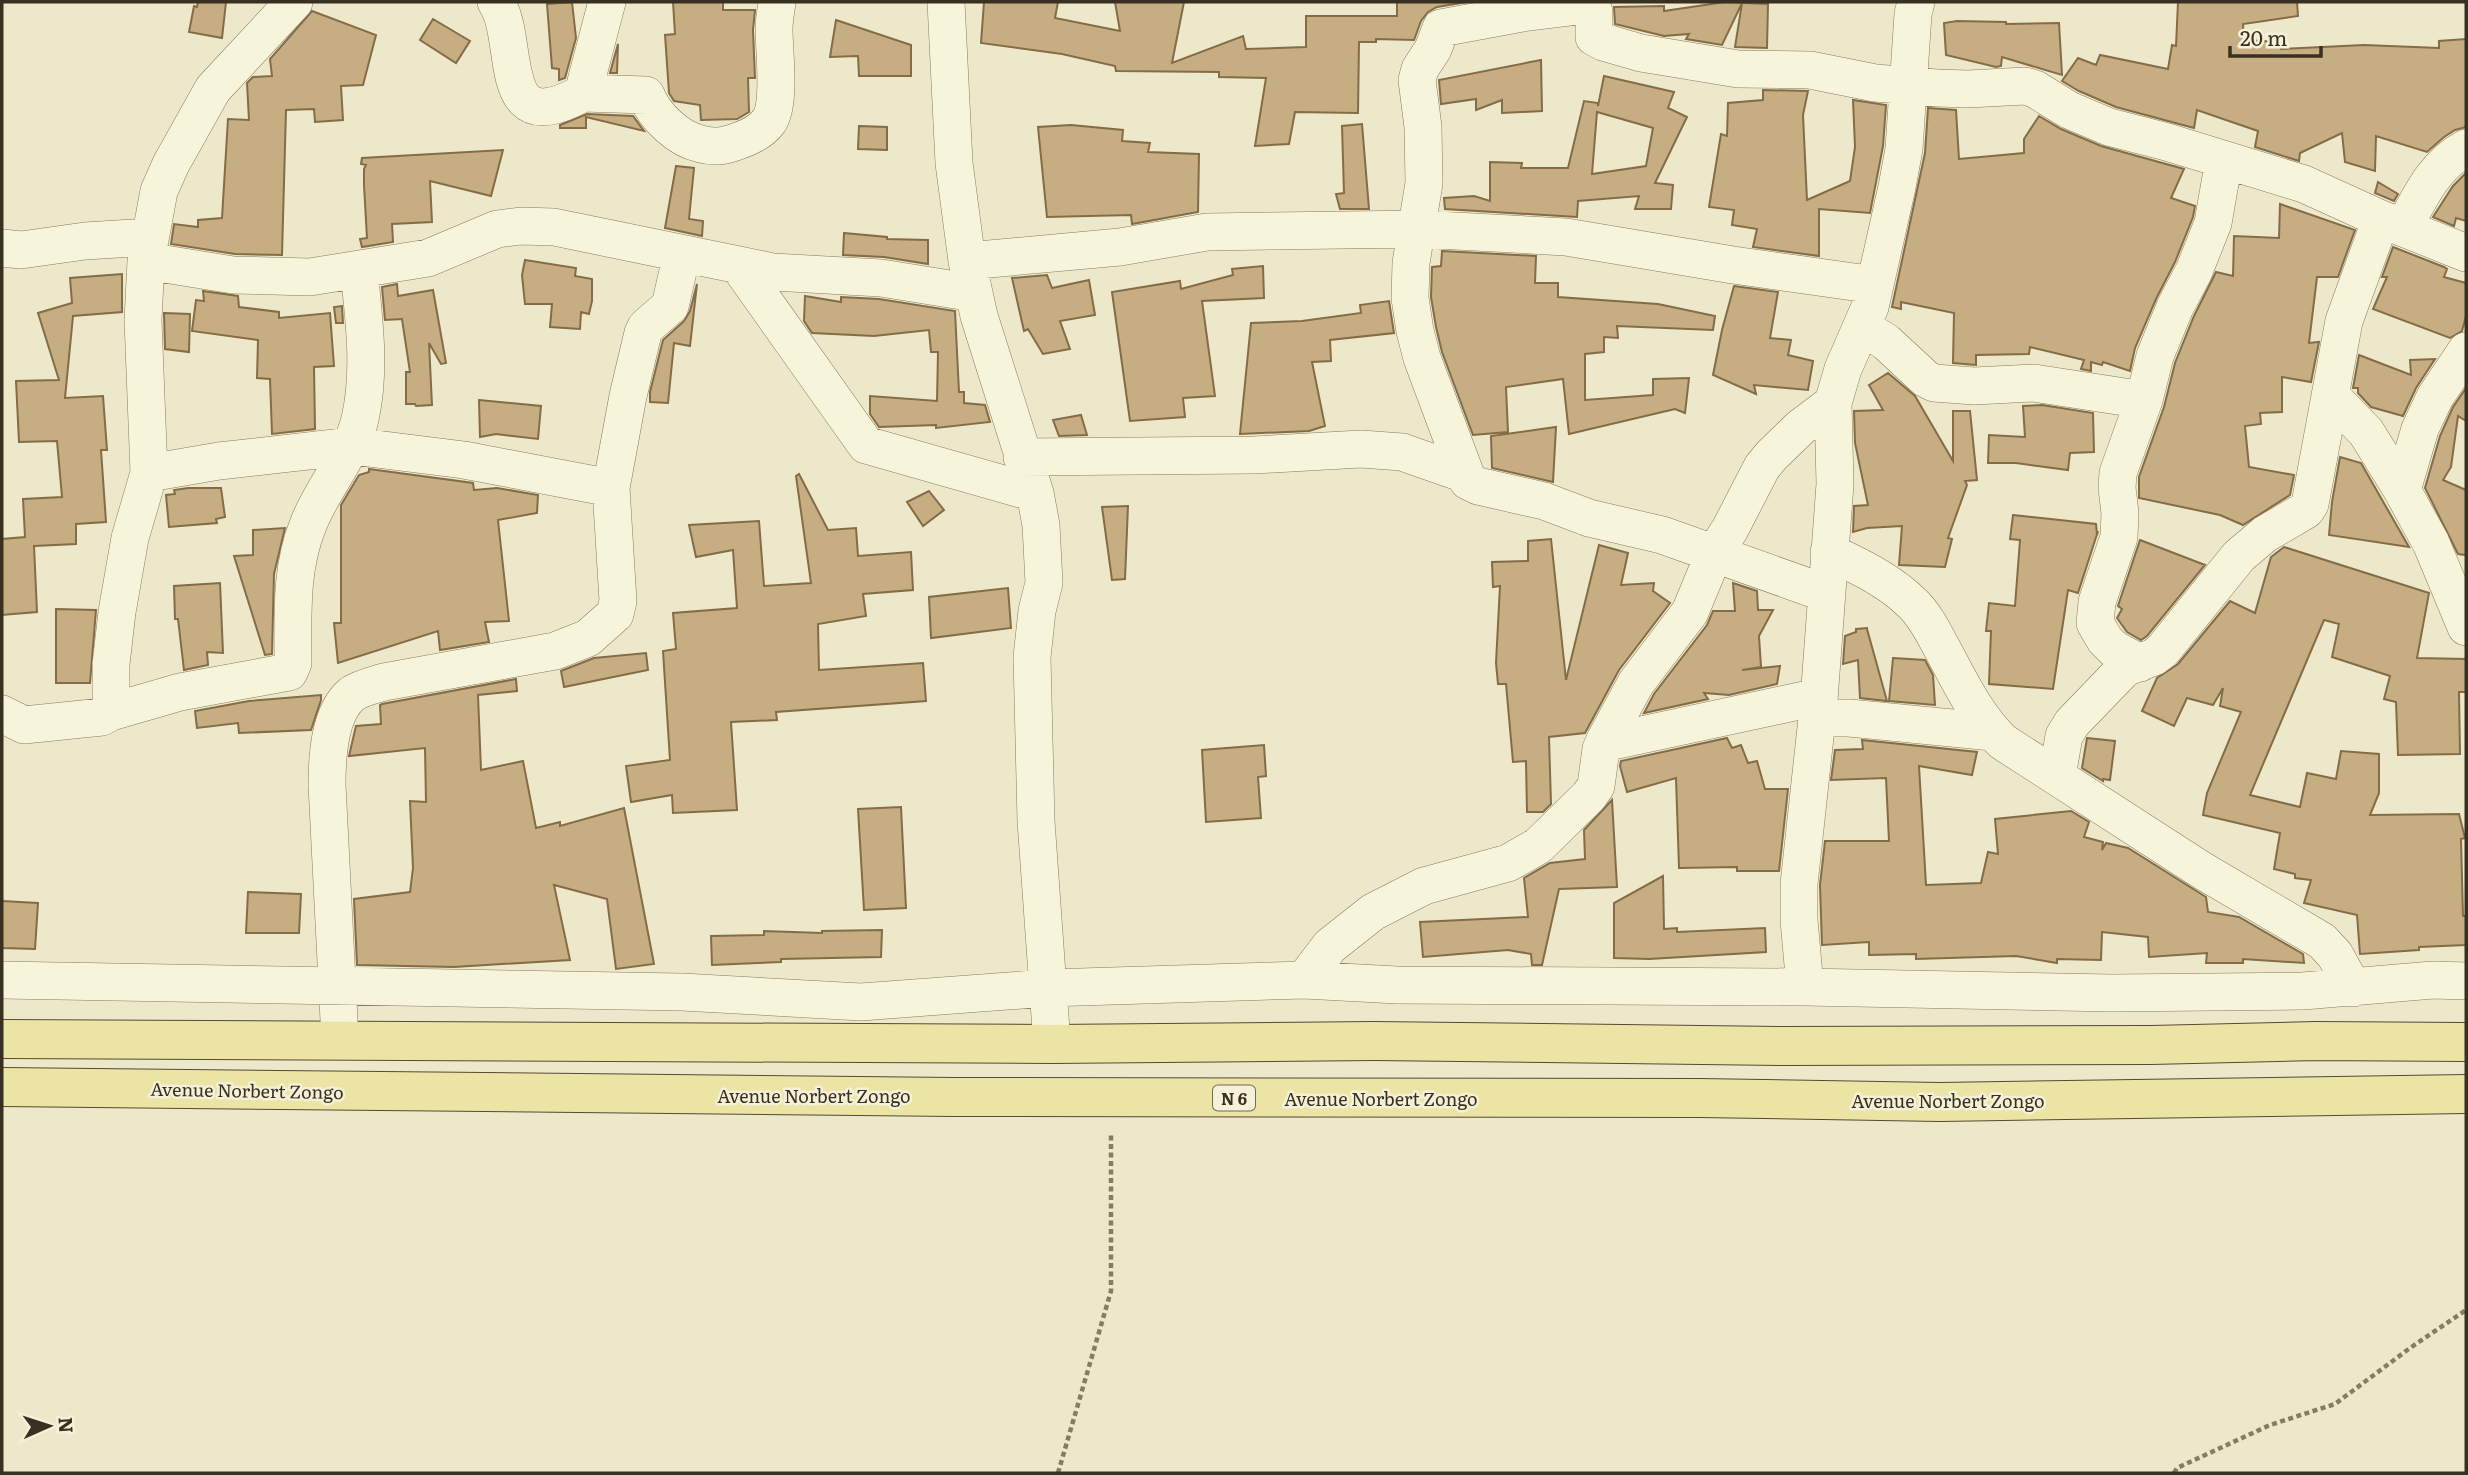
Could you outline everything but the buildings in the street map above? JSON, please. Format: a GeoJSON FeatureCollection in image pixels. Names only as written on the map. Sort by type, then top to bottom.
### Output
{"type":"FeatureCollection","features":[{"type":"Feature","properties":{"kind":"main road"},"geometry":{"type":"LineString","coordinates":[[2,1039],[1052,1044],[1374,1041],[1828,1045],[2466,1042]]}},
{"type":"Feature","properties":{"kind":"main road","name":"Avenue Norbert Zongo"},"geometry":{"type":"LineString","coordinates":[[2,1087],[1111,1097],[1699,1098],[1940,1102],[2466,1094]]}},
{"type":"Feature","properties":{"kind":"street"},"geometry":{"type":"LineString","coordinates":[[111,712],[113,636],[130,538],[149,473],[143,320],[147,249],[159,191],[171,164],[214,89],[294,2]]}},
{"type":"Feature","properties":{"kind":"street"},"geometry":{"type":"LineString","coordinates":[[496,2],[505,19],[510,69],[523,99],[528,103],[564,104],[583,93],[646,95],[652,109],[681,135],[697,144],[723,147],[759,132],[771,119],[775,103],[774,25],[778,2]]}},
{"type":"Feature","properties":{"kind":"street"},"geometry":{"type":"LineString","coordinates":[[583,93],[607,2]]}},
{"type":"Feature","properties":{"kind":"street"},"geometry":{"type":"LineString","coordinates":[[946,2],[954,163],[971,277],[979,316],[1035,493],[1041,524],[1045,566],[1032,657],[1036,821],[1052,1044]]}},
{"type":"Feature","properties":{"kind":"street"},"geometry":{"type":"LineString","coordinates":[[1805,987],[1799,884],[1818,709],[1835,470],[1833,403],[1875,285],[1904,149],[1916,2]]}},
{"type":"Feature","properties":{"kind":"street"},"geometry":{"type":"LineString","coordinates":[[1825,593],[1662,535],[1589,518],[1544,501],[1478,486],[1468,481],[1457,444],[1422,358],[1415,331],[1410,277],[1424,183],[1423,127],[1417,80],[1420,69],[1433,49],[1438,31],[1442,28],[1522,8],[1587,5],[1594,12],[1594,37],[1620,48],[1738,69],[1810,70],[1875,83],[1968,89],[2025,86],[2069,110],[2109,127],[2304,184],[2466,253]]}},
{"type":"Feature","properties":{"kind":"street"},"geometry":{"type":"LineString","coordinates":[[2057,776],[2064,736],[2072,723],[2124,668],[2162,651],[2239,556],[2265,534],[2306,510],[2310,504],[2346,313],[2393,223],[2445,162],[2466,148]]}},
{"type":"Feature","properties":{"kind":"street"},"geometry":{"type":"LineString","coordinates":[[2140,663],[2115,649],[2105,640],[2095,623],[2097,602],[2119,537],[2118,472],[2144,400],[2155,356],[2213,223],[2224,160]]}},
{"type":"Feature","properties":{"kind":"street"},"geometry":{"type":"LineString","coordinates":[[2,248],[20,250],[85,241],[147,249],[233,275],[310,277],[428,258],[496,229],[522,226],[554,227],[774,272],[881,278],[971,277],[1207,232],[1418,229],[1566,237],[1875,285]]}},
{"type":"Feature","properties":{"kind":"street"},"geometry":{"type":"LineString","coordinates":[[340,1040],[327,785],[328,751],[339,713],[353,693],[365,688],[384,682],[546,653],[588,638],[615,614],[618,600],[611,488],[628,396],[643,333],[650,322],[670,306],[682,254]]}},
{"type":"Feature","properties":{"kind":"street"},"geometry":{"type":"LineString","coordinates":[[740,266],[866,445],[1035,493]]}},
{"type":"Feature","properties":{"kind":"street"},"geometry":{"type":"LineString","coordinates":[[2,713],[24,726],[102,717],[180,692],[289,672],[293,663],[295,568],[307,526],[330,479],[352,446],[367,379],[359,270]]}},
{"type":"Feature","properties":{"kind":"street"},"geometry":{"type":"LineString","coordinates":[[1862,327],[1886,342],[1926,379],[1934,383],[1974,386],[2034,383],[2144,400]]}},
{"type":"Feature","properties":{"kind":"street"},"geometry":{"type":"LineString","coordinates":[[2402,490],[2420,429],[2430,407],[2466,351]]}},
{"type":"Feature","properties":{"kind":"street"},"geometry":{"type":"LineString","coordinates":[[2330,395],[2366,432],[2402,490],[2431,543],[2466,627]]}},
{"type":"Feature","properties":{"kind":"street"},"geometry":{"type":"LineString","coordinates":[[1304,980],[1330,946],[1373,912],[1424,886],[1507,863],[1538,846],[1593,792],[1604,743],[1636,684],[1690,611],[1714,554],[1772,455],[1801,427],[1833,403]]}},
{"type":"Feature","properties":{"kind":"street"},"geometry":{"type":"LineString","coordinates":[[149,473],[352,446],[464,460],[611,488]]}},
{"type":"Feature","properties":{"kind":"street"},"geometry":{"type":"LineString","coordinates":[[1022,457],[1254,455],[1361,449],[1402,452],[1465,474]]}},
{"type":"Feature","properties":{"kind":"street"},"geometry":{"type":"LineString","coordinates":[[1829,552],[1876,576],[1912,602],[1934,634],[1973,704],[1993,732],[2020,754],[2203,871],[2322,941],[2335,955],[2353,988]]}},
{"type":"Feature","properties":{"kind":"street"},"geometry":{"type":"LineString","coordinates":[[1604,743],[1804,700],[1818,709],[1849,718],[1993,732]]}},
{"type":"Feature","properties":{"kind":"street"},"geometry":{"type":"LineString","coordinates":[[2,980],[682,992],[861,1002],[1048,988],[1304,980],[1397,985],[1805,987],[2112,993],[2303,991],[2433,980],[2466,981]]}},
{"type":"Feature","properties":{"kind":"path"},"geometry":{"type":"LineString","coordinates":[[1058,1473],[1111,1291],[1111,1097]]}},
{"type":"Feature","properties":{"kind":"path"},"geometry":{"type":"LineString","coordinates":[[2174,1473],[2177,1468],[2270,1425],[2335,1404],[2466,1310]]}}]}
